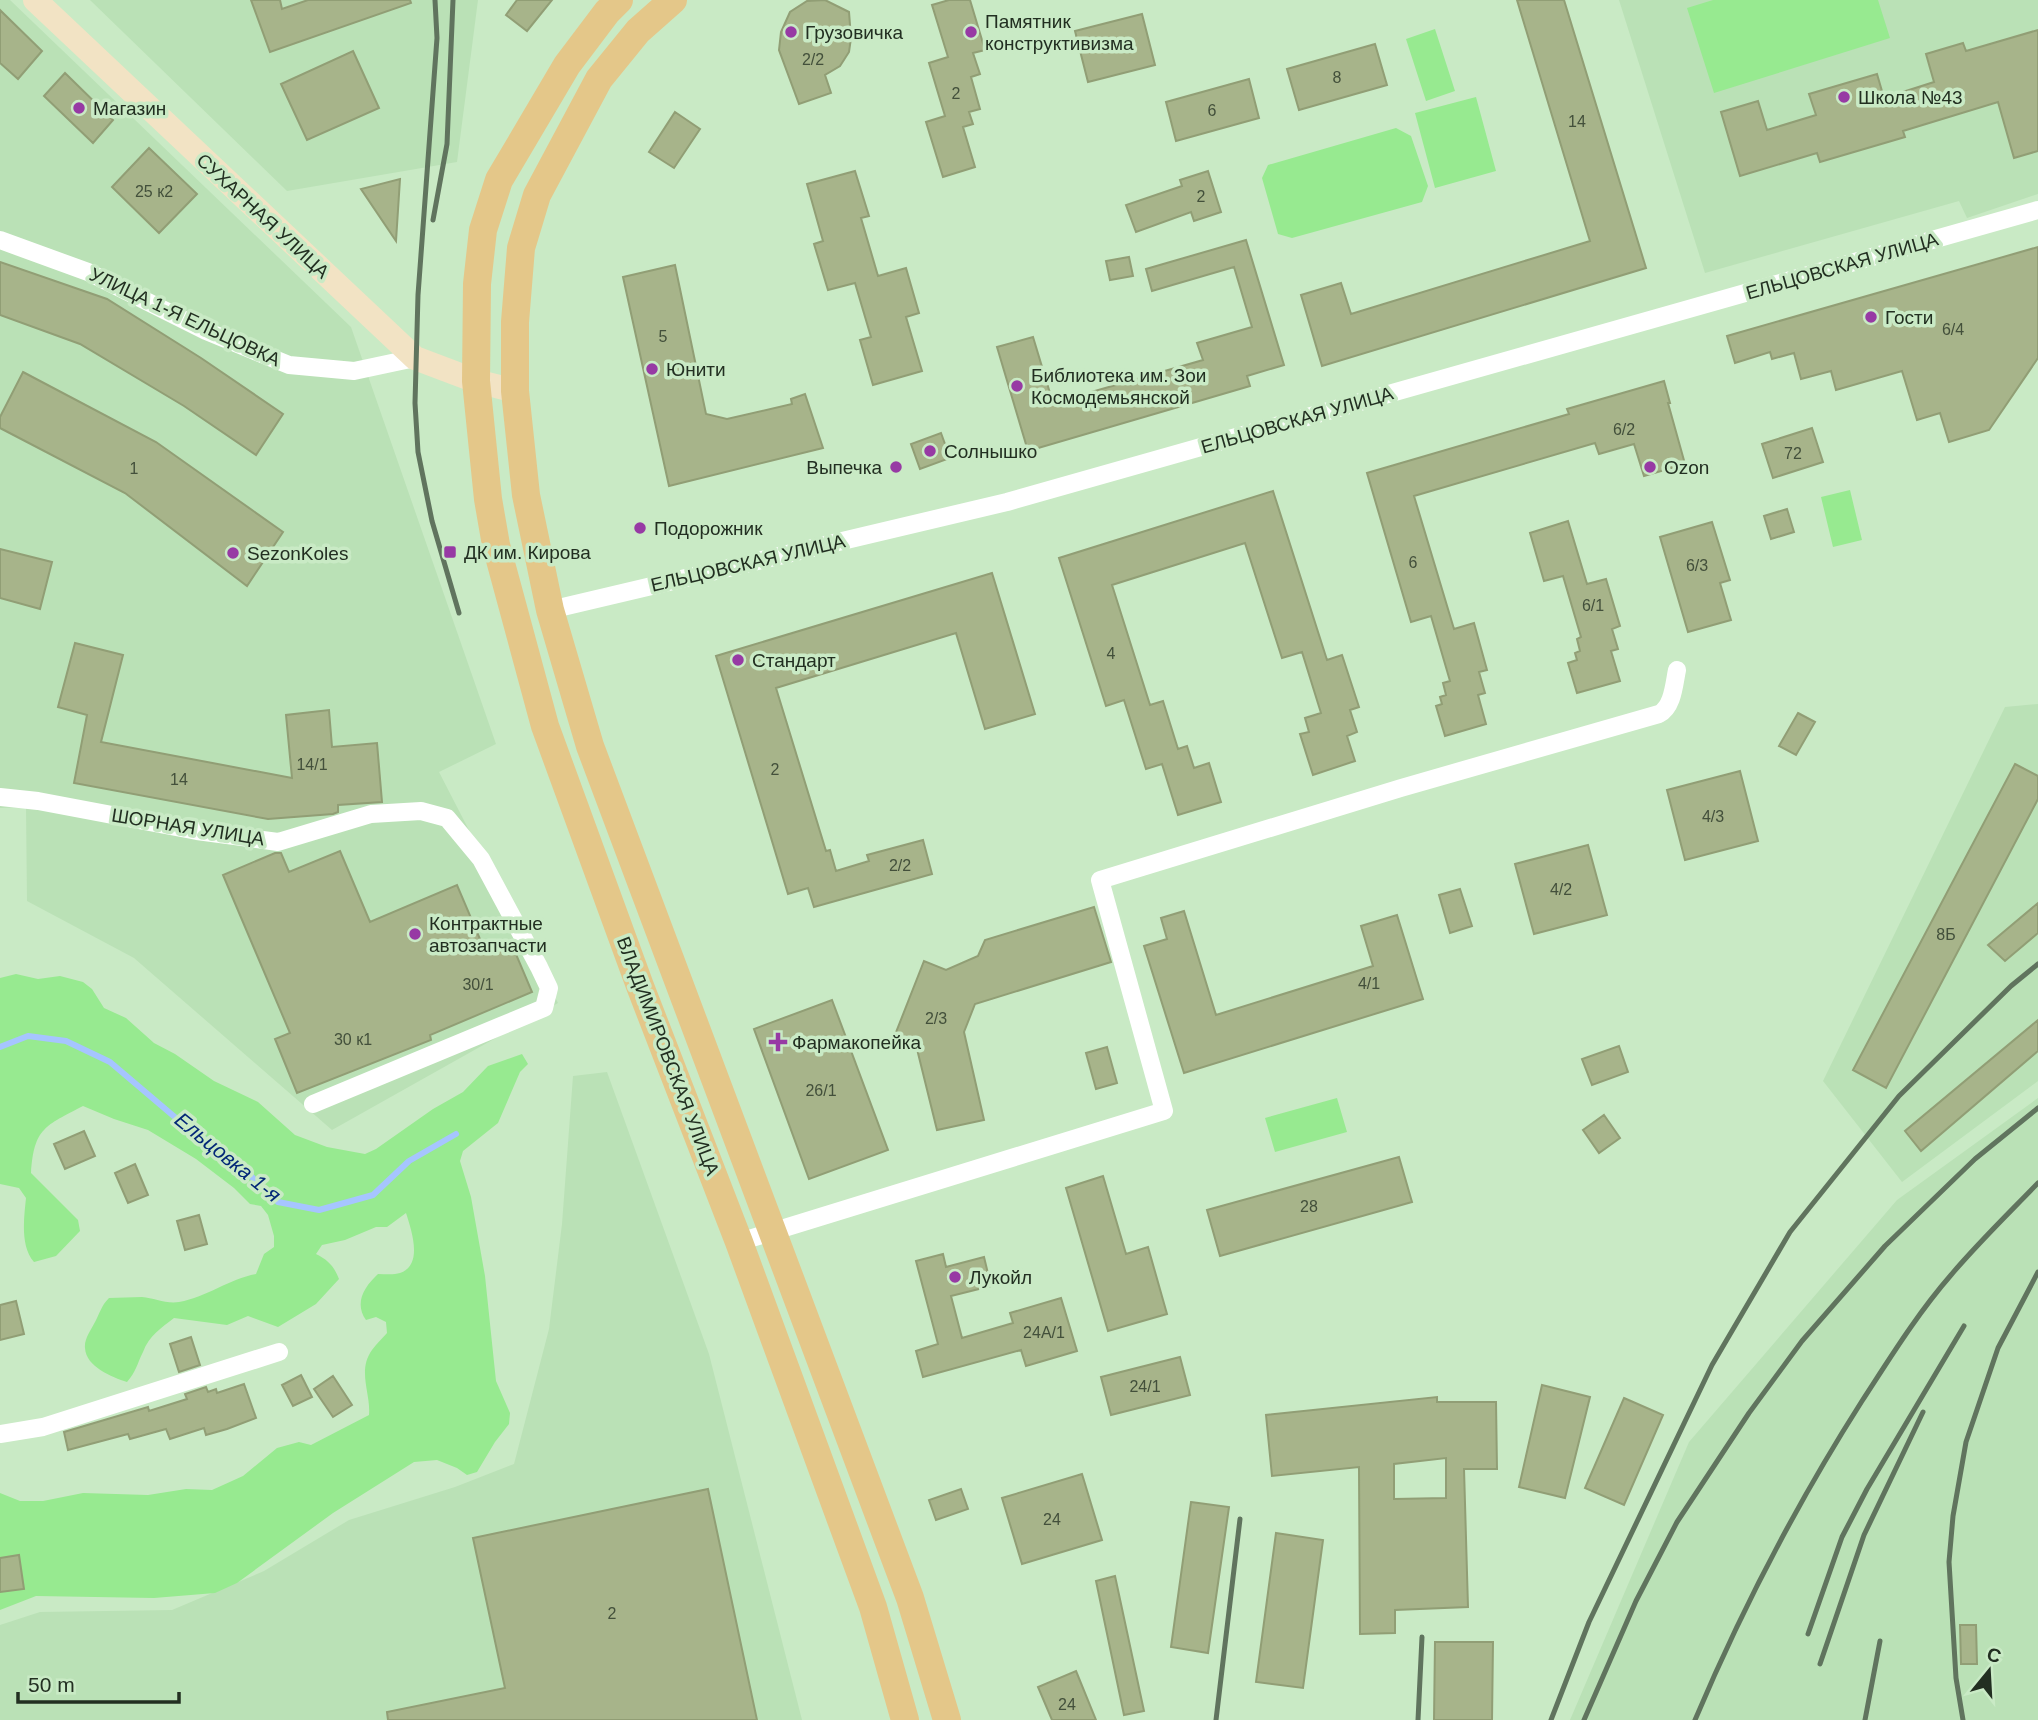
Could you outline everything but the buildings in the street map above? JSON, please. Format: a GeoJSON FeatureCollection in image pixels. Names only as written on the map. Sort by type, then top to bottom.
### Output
{"type":"FeatureCollection","features":[{"type":"Feature","properties":{"kind":"main road","name":"ВЛАДИМИРОВСКАЯ УЛИЦА"},"geometry":{"type":"LineString","coordinates":[[619,0],[566,65],[499,180],[484,230],[477,284],[476,381],[488,499],[496,545],[545,726],[635,973],[740,1242],[873,1607],[905,1720]]}},
{"type":"Feature","properties":{"kind":"main road","name":"ВЛАДИМИРОВСКАЯ УЛИЦА"},"geometry":{"type":"LineString","coordinates":[[673,0],[638,31],[599,79],[537,195],[521,248],[515,322],[515,391],[526,495],[550,610],[590,746],[910,1598],[947,1720]]}},
{"type":"Feature","properties":{"kind":"street","name":"СУХАРНАЯ УЛИЦА"},"geometry":{"type":"LineString","coordinates":[[35,0],[415,358],[476,381],[515,391]]}},
{"type":"Feature","properties":{"kind":"street","name":"ЕЛЬЦОВСКАЯ УЛИЦА"},"geometry":{"type":"LineString","coordinates":[[550,610],[1007,502],[2038,210]]}},
{"type":"Feature","properties":{"kind":"street","name":"УЛИЦА 1-Я ЕЛЬЦОВКА"},"geometry":{"type":"LineString","coordinates":[[0,240],[88,272],[206,331],[289,365],[355,371],[415,358]]}},
{"type":"Feature","properties":{"kind":"street"},"geometry":{"type":"LineString","coordinates":[[740,1242],[1164,1111],[1100,880],[1401,788],[1659,714],[1666,710],[1669,704],[1677,670]]}},
{"type":"Feature","properties":{"kind":"street","name":"ШОРНАЯ УЛИЦА"},"geometry":{"type":"LineString","coordinates":[[0,797],[38,801],[197,831],[278,842],[371,814],[421,811],[447,818],[481,859],[539,967],[549,988],[544,1008],[313,1104]]}},
{"type":"Feature","properties":{"kind":"street"},"geometry":{"type":"LineString","coordinates":[[0,1434],[43,1427],[279,1352]]}},
{"type":"Feature","properties":{"kind":"shaded area"},"geometry":{"type":"Polygon","coordinates":[[[0,0],[10,0],[351,327],[496,744],[439,772],[558,1003],[332,1130],[134,958],[27,901],[26,807],[0,808],[0,0]]]}},
{"type":"Feature","properties":{"kind":"shaded area"},"geometry":{"type":"Polygon","coordinates":[[[90,0],[478,0],[457,162],[287,191],[90,0]]]}},
{"type":"Feature","properties":{"kind":"shaded area","name":"Школа №43"},"geometry":{"type":"Polygon","coordinates":[[[1619,0],[2038,0],[2038,194],[1967,218],[1959,201],[1705,273],[1619,0]]]}},
{"type":"Feature","properties":{"kind":"shaded area"},"geometry":{"type":"Polygon","coordinates":[[[2038,704],[2038,1081],[1902,1182],[1823,1081],[2005,707],[2038,704]]]}},
{"type":"Feature","properties":{"kind":"shaded area"},"geometry":{"type":"Polygon","coordinates":[[[607,1072],[709,1354],[802,1720],[0,1720],[0,1625],[40,1612],[172,1610],[264,1571],[349,1520],[455,1487],[514,1464],[549,1329],[562,1224],[573,1076],[607,1072]]]}},
{"type":"Feature","properties":{"kind":"shaded area"},"geometry":{"type":"Polygon","coordinates":[[[2038,1098],[2038,1720],[1570,1720],[1689,1442],[1897,1200],[2038,1098]]]}},
{"type":"Feature","properties":{"kind":"green space"},"geometry":{"type":"Polygon","coordinates":[[[1713,0],[1878,0],[1890,38],[1714,93],[1687,8],[1713,0]]]}},
{"type":"Feature","properties":{"kind":"green space"},"geometry":{"type":"Polygon","coordinates":[[[1435,29],[1455,91],[1426,101],[1406,39],[1435,29]]]}},
{"type":"Feature","properties":{"kind":"green space"},"geometry":{"type":"Polygon","coordinates":[[[1476,97],[1496,171],[1435,188],[1415,113],[1476,97]]]}},
{"type":"Feature","properties":{"kind":"green space"},"geometry":{"type":"Polygon","coordinates":[[[1396,128],[1411,136],[1428,186],[1422,202],[1292,238],[1278,234],[1262,178],[1268,165],[1396,128]]]}},
{"type":"Feature","properties":{"kind":"green space"},"geometry":{"type":"Polygon","coordinates":[[[1850,490],[1862,540],[1833,547],[1821,497],[1850,490]]]}},
{"type":"Feature","properties":{"kind":"green space"},"geometry":{"type":"Polygon","coordinates":[[[16,974],[38,979],[60,976],[83,982],[92,989],[104,1008],[126,1018],[154,1043],[214,1081],[258,1102],[295,1135],[327,1147],[365,1154],[463,1092],[488,1066],[522,1054],[528,1064],[520,1072],[498,1123],[463,1151],[460,1161],[471,1197],[485,1276],[496,1381],[510,1413],[509,1424],[477,1472],[467,1475],[437,1460],[414,1462],[333,1513],[237,1583],[215,1593],[154,1598],[36,1596],[0,1610],[0,1493],[20,1501],[43,1501],[83,1493],[148,1495],[186,1489],[212,1490],[243,1476],[277,1448],[299,1442],[311,1445],[369,1415],[365,1366],[372,1350],[387,1333],[386,1322],[376,1317],[366,1320],[362,1314],[362,1296],[378,1274],[400,1273],[407,1269],[414,1255],[413,1237],[406,1213],[387,1227],[376,1227],[345,1240],[322,1245],[316,1254],[330,1264],[339,1279],[316,1304],[278,1327],[248,1316],[227,1325],[174,1318],[149,1341],[127,1382],[95,1366],[86,1355],[85,1345],[109,1298],[142,1297],[165,1302],[189,1300],[256,1274],[264,1254],[274,1247],[274,1236],[268,1215],[261,1206],[250,1204],[196,1159],[148,1130],[83,1106],[44,1130],[35,1146],[31,1173],[78,1220],[80,1231],[56,1256],[34,1262],[25,1240],[26,1198],[19,1188],[0,1184],[0,978],[16,974]]]}},
{"type":"Feature","properties":{"kind":"green space"},"geometry":{"type":"Polygon","coordinates":[[[1337,1098],[1347,1132],[1275,1152],[1265,1118],[1337,1098]]]}},
{"type":"Feature","properties":{"kind":"waterway","name":"Ельцовка 1-я"},"geometry":{"type":"LineString","coordinates":[[0,1047],[28,1036],[66,1041],[110,1062],[183,1124],[232,1158],[278,1202],[319,1210],[373,1195],[409,1161],[456,1134]]}},
{"type":"Feature","properties":{"kind":"railway"},"geometry":{"type":"LineString","coordinates":[[435,0],[437,38],[418,295],[415,403],[418,452],[432,521],[459,613]]}},
{"type":"Feature","properties":{"kind":"railway"},"geometry":{"type":"LineString","coordinates":[[433,220],[447,144],[453,0]]}},
{"type":"Feature","properties":{"kind":"railway"},"geometry":{"type":"LineString","coordinates":[[1551,1720],[1589,1622],[1712,1365],[1790,1232],[1899,1096],[2011,986],[2038,964]]}},
{"type":"Feature","properties":{"kind":"railway"},"geometry":{"type":"LineString","coordinates":[[1584,1720],[1636,1601],[1677,1522],[1749,1413],[1802,1341],[1885,1246],[1975,1159],[2038,1108]]}},
{"type":"Feature","properties":{"kind":"railway"},"geometry":{"type":"LineString","coordinates":[[1695,1720],[1772,1557],[1815,1478],[1862,1401],[1904,1336],[1939,1290],[1972,1251],[2038,1183]]}},
{"type":"Feature","properties":{"kind":"railway"},"geometry":{"type":"LineString","coordinates":[[1963,1720],[1956,1678],[1949,1562],[1953,1516],[1966,1442],[1998,1348],[2038,1272]]}},
{"type":"Feature","properties":{"kind":"railway"},"geometry":{"type":"LineString","coordinates":[[1808,1634],[1842,1537],[1867,1489],[1964,1326]]}},
{"type":"Feature","properties":{"kind":"railway"},"geometry":{"type":"LineString","coordinates":[[1820,1664],[1864,1535],[1923,1412]]}},
{"type":"Feature","properties":{"kind":"railway"},"geometry":{"type":"LineString","coordinates":[[1216,1720],[1240,1519]]}},
{"type":"Feature","properties":{"kind":"railway"},"geometry":{"type":"LineString","coordinates":[[1418,1720],[1422,1637]]}},
{"type":"Feature","properties":{"kind":"railway"},"geometry":{"type":"LineString","coordinates":[[1865,1720],[1880,1641]]}},
{"type":"Feature","properties":{"kind":"place","name":"Грузовичка"},"geometry":{"type":"Point","coordinates":[791,32]}},
{"type":"Feature","properties":{"kind":"place","name":"Памятник конструктивизма"},"geometry":{"type":"Point","coordinates":[971,32]}},
{"type":"Feature","properties":{"kind":"place","name":"Школа №43"},"geometry":{"type":"Point","coordinates":[1844,97]}},
{"type":"Feature","properties":{"kind":"place","name":"Магазин"},"geometry":{"type":"Point","coordinates":[79,108]}},
{"type":"Feature","properties":{"kind":"place","name":"Гости"},"geometry":{"type":"Point","coordinates":[1871,317]}},
{"type":"Feature","properties":{"kind":"place","name":"Юнити"},"geometry":{"type":"Point","coordinates":[652,369]}},
{"type":"Feature","properties":{"kind":"place","name":"Библиотека им. Зои Космодемьянской"},"geometry":{"type":"Point","coordinates":[1017,386]}},
{"type":"Feature","properties":{"kind":"place","name":"Солнышко"},"geometry":{"type":"Point","coordinates":[930,451]}},
{"type":"Feature","properties":{"kind":"place","name":"Выпечка"},"geometry":{"type":"Point","coordinates":[896,467]}},
{"type":"Feature","properties":{"kind":"place","name":"Ozon"},"geometry":{"type":"Point","coordinates":[1650,467]}},
{"type":"Feature","properties":{"kind":"place","name":"Подорожник"},"geometry":{"type":"Point","coordinates":[640,528]}},
{"type":"Feature","properties":{"kind":"place","name":"ДК им. Кирова"},"geometry":{"type":"Point","coordinates":[450,552]}},
{"type":"Feature","properties":{"kind":"place","name":"SezonKoles"},"geometry":{"type":"Point","coordinates":[233,553]}},
{"type":"Feature","properties":{"kind":"place","name":"Стандарт"},"geometry":{"type":"Point","coordinates":[738,660]}},
{"type":"Feature","properties":{"kind":"place","name":"Контрактные автозапчасти"},"geometry":{"type":"Point","coordinates":[415,934]}},
{"type":"Feature","properties":{"kind":"place","name":"Фармакопейка"},"geometry":{"type":"Point","coordinates":[778,1042]}},
{"type":"Feature","properties":{"kind":"place","name":"Лукойл"},"geometry":{"type":"Point","coordinates":[955,1277]}}]}
